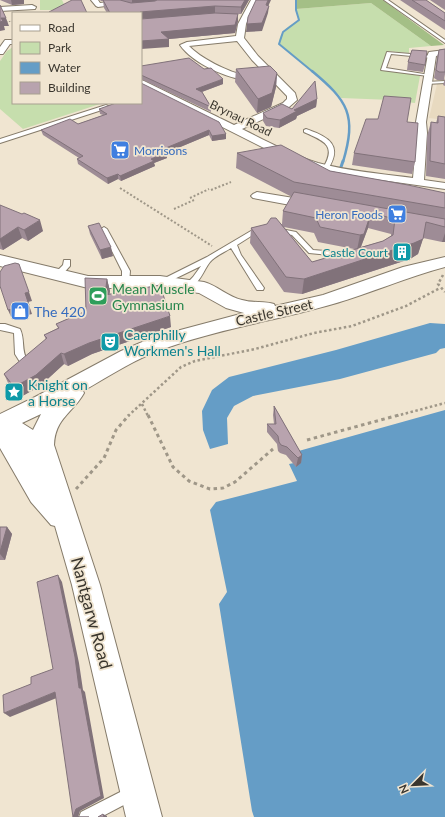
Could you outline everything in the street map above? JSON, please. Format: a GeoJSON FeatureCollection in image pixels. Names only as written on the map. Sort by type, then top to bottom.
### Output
{"type":"FeatureCollection","features":[{"type":"Feature","properties":{"kind":"main road"},"geometry":{"type":"LineString","coordinates":[[409,271],[445,255]]}},
{"type":"Feature","properties":{"kind":"main road","name":"Castle Street"},"geometry":{"type":"LineString","coordinates":[[0,425],[146,347],[202,330],[296,306],[326,300],[409,271],[445,262]]}},
{"type":"Feature","properties":{"kind":"main road"},"geometry":{"type":"LineString","coordinates":[[4,264],[62,269],[88,282],[160,282],[188,286],[210,290],[232,304],[243,307],[263,308],[296,306]]}},
{"type":"Feature","properties":{"kind":"main road"},"geometry":{"type":"LineString","coordinates":[[188,286],[199,291],[208,301],[210,312],[202,330]]}},
{"type":"Feature","properties":{"kind":"main road"},"geometry":{"type":"LineString","coordinates":[[55,506],[49,471],[42,445],[44,430],[54,413],[91,376]]}},
{"type":"Feature","properties":{"kind":"main road"},"geometry":{"type":"LineString","coordinates":[[0,425],[13,428],[23,434],[33,444],[49,471]]}},
{"type":"Feature","properties":{"kind":"main road","name":"Nantgarw Road"},"geometry":{"type":"LineString","coordinates":[[0,425],[55,506],[86,585],[140,804]]}},
{"type":"Feature","properties":{"kind":"main road"},"geometry":{"type":"LineString","coordinates":[[0,457],[55,506]]}},
{"type":"Feature","properties":{"kind":"street"},"geometry":{"type":"LineString","coordinates":[[94,0],[98,5],[113,2]]}},
{"type":"Feature","properties":{"kind":"street"},"geometry":{"type":"LineString","coordinates":[[234,129],[286,105],[292,100],[292,95],[243,44],[240,38],[242,18],[254,0]]}},
{"type":"Feature","properties":{"kind":"street"},"geometry":{"type":"LineString","coordinates":[[0,9],[31,7]]}},
{"type":"Feature","properties":{"kind":"street"},"geometry":{"type":"LineString","coordinates":[[240,38],[187,44],[184,46],[192,53],[209,63],[234,74],[244,77],[272,75]]}},
{"type":"Feature","properties":{"kind":"street"},"geometry":{"type":"LineString","coordinates":[[0,52],[9,40]]}},
{"type":"Feature","properties":{"kind":"street"},"geometry":{"type":"LineString","coordinates":[[418,181],[422,146],[421,122],[432,54],[445,52]]}},
{"type":"Feature","properties":{"kind":"street","name":"Brynau Road"},"geometry":{"type":"LineString","coordinates":[[142,83],[282,152],[329,168],[346,172],[445,186]]}},
{"type":"Feature","properties":{"kind":"street"},"geometry":{"type":"LineString","coordinates":[[421,122],[433,123]]}},
{"type":"Feature","properties":{"kind":"street"},"geometry":{"type":"LineString","coordinates":[[257,196],[325,207]]}},
{"type":"Feature","properties":{"kind":"lane"},"geometry":{"type":"LineString","coordinates":[[386,0],[445,42]]}},
{"type":"Feature","properties":{"kind":"lane"},"geometry":{"type":"LineString","coordinates":[[432,57],[389,53],[382,69],[445,82]]}},
{"type":"Feature","properties":{"kind":"lane"},"geometry":{"type":"LineString","coordinates":[[0,141],[106,107]]}},
{"type":"Feature","properties":{"kind":"lane"},"geometry":{"type":"LineString","coordinates":[[306,131],[326,140],[330,144],[332,149],[329,168]]}},
{"type":"Feature","properties":{"kind":"lane"},"geometry":{"type":"LineString","coordinates":[[0,132],[7,139]]}},
{"type":"Feature","properties":{"kind":"lane"},"geometry":{"type":"LineString","coordinates":[[104,229],[126,271],[126,281]]}},
{"type":"Feature","properties":{"kind":"lane"},"geometry":{"type":"LineString","coordinates":[[160,282],[209,259],[258,229],[282,230],[294,233],[311,252],[349,255],[356,253]]}},
{"type":"Feature","properties":{"kind":"lane"},"geometry":{"type":"LineString","coordinates":[[233,244],[238,255],[260,288]]}},
{"type":"Feature","properties":{"kind":"lane"},"geometry":{"type":"LineString","coordinates":[[188,286],[196,279],[209,259]]}},
{"type":"Feature","properties":{"kind":"lane"},"geometry":{"type":"LineString","coordinates":[[0,327],[6,327],[17,331],[20,336],[19,353],[23,360]]}},
{"type":"Feature","properties":{"kind":"lane"},"geometry":{"type":"LineString","coordinates":[[86,817],[140,804]]}},
{"type":"Feature","properties":{"kind":"path"},"geometry":{"type":"LineString","coordinates":[[0,23],[12,21]]}},
{"type":"Feature","properties":{"kind":"path"},"geometry":{"type":"LineString","coordinates":[[190,198],[231,182]]}},
{"type":"Feature","properties":{"kind":"path"},"geometry":{"type":"LineString","coordinates":[[120,188],[221,252]]}},
{"type":"Feature","properties":{"kind":"path"},"geometry":{"type":"LineString","coordinates":[[174,209],[194,200]]}},
{"type":"Feature","properties":{"kind":"path"},"geometry":{"type":"LineString","coordinates":[[445,274],[439,280],[438,284],[445,292]]}},
{"type":"Feature","properties":{"kind":"path"},"geometry":{"type":"LineString","coordinates":[[55,506],[76,489],[96,469],[104,458],[116,430],[181,367],[195,361],[255,349],[314,333],[352,326],[399,308],[440,288]]}},
{"type":"Feature","properties":{"kind":"path"},"geometry":{"type":"LineString","coordinates":[[307,440],[445,403]]}},
{"type":"Feature","properties":{"kind":"path"},"geometry":{"type":"LineString","coordinates":[[142,404],[173,466],[189,481],[210,489],[223,488],[235,482],[272,449]]}},
{"type":"Feature","properties":{"kind":"shaded area"},"geometry":{"type":"Polygon","coordinates":[[[445,79],[445,120],[429,118],[438,80],[445,79]]]}},
{"type":"Feature","properties":{"kind":"green space"},"geometry":{"type":"Polygon","coordinates":[[[40,0],[62,0],[67,10],[40,10],[40,0]]]}},
{"type":"Feature","properties":{"kind":"green space"},"geometry":{"type":"Polygon","coordinates":[[[296,0],[383,0],[444,45],[431,46],[371,3],[296,9],[296,0]]]}},
{"type":"Feature","properties":{"kind":"green space"},"geometry":{"type":"Polygon","coordinates":[[[371,3],[431,46],[409,48],[409,53],[388,51],[381,69],[420,76],[415,103],[392,100],[341,98],[279,44],[279,39],[283,32],[299,20],[296,9],[371,3]]]}},
{"type":"Feature","properties":{"kind":"green space"},"geometry":{"type":"Polygon","coordinates":[[[12,48],[12,104],[100,104],[23,129],[0,109],[0,61],[7,51],[12,48]]]}},
{"type":"Feature","properties":{"kind":"water"},"geometry":{"type":"Polygon","coordinates":[[[430,323],[445,324],[445,348],[440,349],[436,353],[340,379],[253,396],[234,406],[227,418],[228,444],[210,449],[203,430],[202,411],[212,390],[229,377],[336,350],[430,323]]]}},
{"type":"Feature","properties":{"kind":"water"},"geometry":{"type":"Polygon","coordinates":[[[445,410],[445,817],[254,817],[219,604],[227,592],[210,510],[216,502],[297,481],[289,464],[299,462],[295,452],[445,410]]]}},
{"type":"Feature","properties":{"kind":"building"},"geometry":{"type":"Polygon","coordinates":[[[72,0],[81,0],[87,12],[49,12],[72,0]]]}},
{"type":"Feature","properties":{"kind":"building"},"geometry":{"type":"Polygon","coordinates":[[[103,0],[120,0],[131,3],[157,0],[245,0],[241,7],[215,6],[140,12],[109,12],[103,0]]]}},
{"type":"Feature","properties":{"kind":"building"},"geometry":{"type":"Polygon","coordinates":[[[256,0],[268,0],[266,5],[269,6],[262,23],[247,24],[248,17],[256,0]]]}},
{"type":"Feature","properties":{"kind":"building"},"geometry":{"type":"Polygon","coordinates":[[[412,0],[426,0],[445,13],[445,21],[412,0]]]}},
{"type":"Feature","properties":{"kind":"building"},"geometry":{"type":"Polygon","coordinates":[[[0,5],[6,18],[1,18],[3,21],[0,22],[0,5]]]}},
{"type":"Feature","properties":{"kind":"building"},"geometry":{"type":"Polygon","coordinates":[[[215,13],[238,14],[235,25],[161,32],[169,39],[142,41],[142,19],[215,13]]]}},
{"type":"Feature","properties":{"kind":"building"},"geometry":{"type":"Polygon","coordinates":[[[445,49],[445,72],[439,72],[436,70],[439,50],[445,49]]]}},
{"type":"Feature","properties":{"kind":"building"},"geometry":{"type":"Polygon","coordinates":[[[412,50],[427,51],[425,65],[408,62],[412,50]]]}},
{"type":"Feature","properties":{"kind":"building"},"geometry":{"type":"Polygon","coordinates":[[[189,58],[204,69],[211,68],[223,79],[196,89],[202,92],[211,107],[142,75],[142,66],[189,58]]]}},
{"type":"Feature","properties":{"kind":"building"},"geometry":{"type":"Polygon","coordinates":[[[270,66],[277,73],[272,93],[258,99],[236,69],[270,66]]]}},
{"type":"Feature","properties":{"kind":"building"},"geometry":{"type":"Polygon","coordinates":[[[315,81],[317,99],[294,110],[297,111],[280,120],[267,118],[263,113],[282,104],[292,109],[315,81]]]}},
{"type":"Feature","properties":{"kind":"building","name":"Morrisons"},"geometry":{"type":"Polygon","coordinates":[[[142,84],[219,122],[226,134],[212,136],[209,130],[161,150],[166,153],[151,159],[154,161],[120,176],[118,174],[107,178],[77,159],[83,156],[41,130],[70,119],[78,124],[107,114],[99,109],[113,104],[142,104],[142,84]]]}},
{"type":"Feature","properties":{"kind":"building"},"geometry":{"type":"Polygon","coordinates":[[[384,96],[411,98],[407,122],[418,123],[415,162],[354,153],[366,119],[378,119],[384,96]]]}},
{"type":"Feature","properties":{"kind":"building"},"geometry":{"type":"Polygon","coordinates":[[[438,116],[445,117],[445,164],[430,161],[431,122],[438,123],[438,116]]]}},
{"type":"Feature","properties":{"kind":"building"},"geometry":{"type":"Polygon","coordinates":[[[281,145],[330,171],[445,193],[445,208],[294,182],[237,153],[281,145]]]}},
{"type":"Feature","properties":{"kind":"building"},"geometry":{"type":"Polygon","coordinates":[[[294,192],[445,219],[445,227],[426,222],[423,239],[414,243],[304,279],[286,277],[251,228],[267,224],[271,218],[276,218],[312,262],[383,241],[393,235],[395,219],[371,213],[364,234],[360,235],[320,227],[316,218],[283,211],[294,192]]]}},
{"type":"Feature","properties":{"kind":"building"},"geometry":{"type":"Polygon","coordinates":[[[0,205],[40,220],[24,230],[18,227],[0,239],[0,205]]]}},
{"type":"Feature","properties":{"kind":"building"},"geometry":{"type":"Polygon","coordinates":[[[99,223],[111,247],[100,250],[88,226],[99,223]]]}},
{"type":"Feature","properties":{"kind":"building"},"geometry":{"type":"Polygon","coordinates":[[[15,263],[19,264],[29,292],[25,293],[29,305],[8,310],[0,286],[0,272],[4,266],[15,263]]]}},
{"type":"Feature","properties":{"kind":"building"},"geometry":{"type":"Polygon","coordinates":[[[85,278],[107,279],[105,295],[160,285],[170,316],[89,343],[64,354],[61,353],[36,375],[14,387],[4,374],[47,338],[44,335],[59,328],[56,324],[86,311],[85,278]]]}},
{"type":"Feature","properties":{"kind":"building"},"geometry":{"type":"Polygon","coordinates":[[[274,406],[302,455],[298,458],[287,447],[281,445],[278,436],[267,424],[276,424],[274,406]]]}},
{"type":"Feature","properties":{"kind":"building"},"geometry":{"type":"Polygon","coordinates":[[[0,527],[7,527],[0,552],[0,527]]]}},
{"type":"Feature","properties":{"kind":"building"},"geometry":{"type":"Polygon","coordinates":[[[58,575],[101,796],[76,809],[73,817],[55,692],[4,713],[3,695],[31,684],[31,677],[53,669],[37,582],[58,575]]]}},
{"type":"Feature","properties":{"kind":"waterway"},"geometry":{"type":"LineString","coordinates":[[296,0],[296,10],[299,20],[283,32],[279,44],[313,72]]}},
{"type":"Feature","properties":{"kind":"waterway"},"geometry":{"type":"LineString","coordinates":[[312,71],[334,91],[346,110],[349,120],[349,132],[343,162]]}},
{"type":"Feature","properties":{"kind":"waterway"},"geometry":{"type":"LineString","coordinates":[[339,173],[343,161]]}},
{"type":"Feature","properties":{"kind":"place","name":"Morrisons"},"geometry":{"type":"Point","coordinates":[120,150]}},
{"type":"Feature","properties":{"kind":"place","name":"Heron Foods"},"geometry":{"type":"Point","coordinates":[397,214]}},
{"type":"Feature","properties":{"kind":"place","name":"Castle Court"},"geometry":{"type":"Point","coordinates":[402,252]}},
{"type":"Feature","properties":{"kind":"place","name":"Mean Muscle Gymnasium"},"geometry":{"type":"Point","coordinates":[98,296]}},
{"type":"Feature","properties":{"kind":"place","name":"The 420"},"geometry":{"type":"Point","coordinates":[20,311]}},
{"type":"Feature","properties":{"kind":"place","name":"Caerphilly Workmen's Hall"},"geometry":{"type":"Point","coordinates":[110,342]}},
{"type":"Feature","properties":{"kind":"place","name":"Knight on a Horse"},"geometry":{"type":"Point","coordinates":[14,392]}}]}
